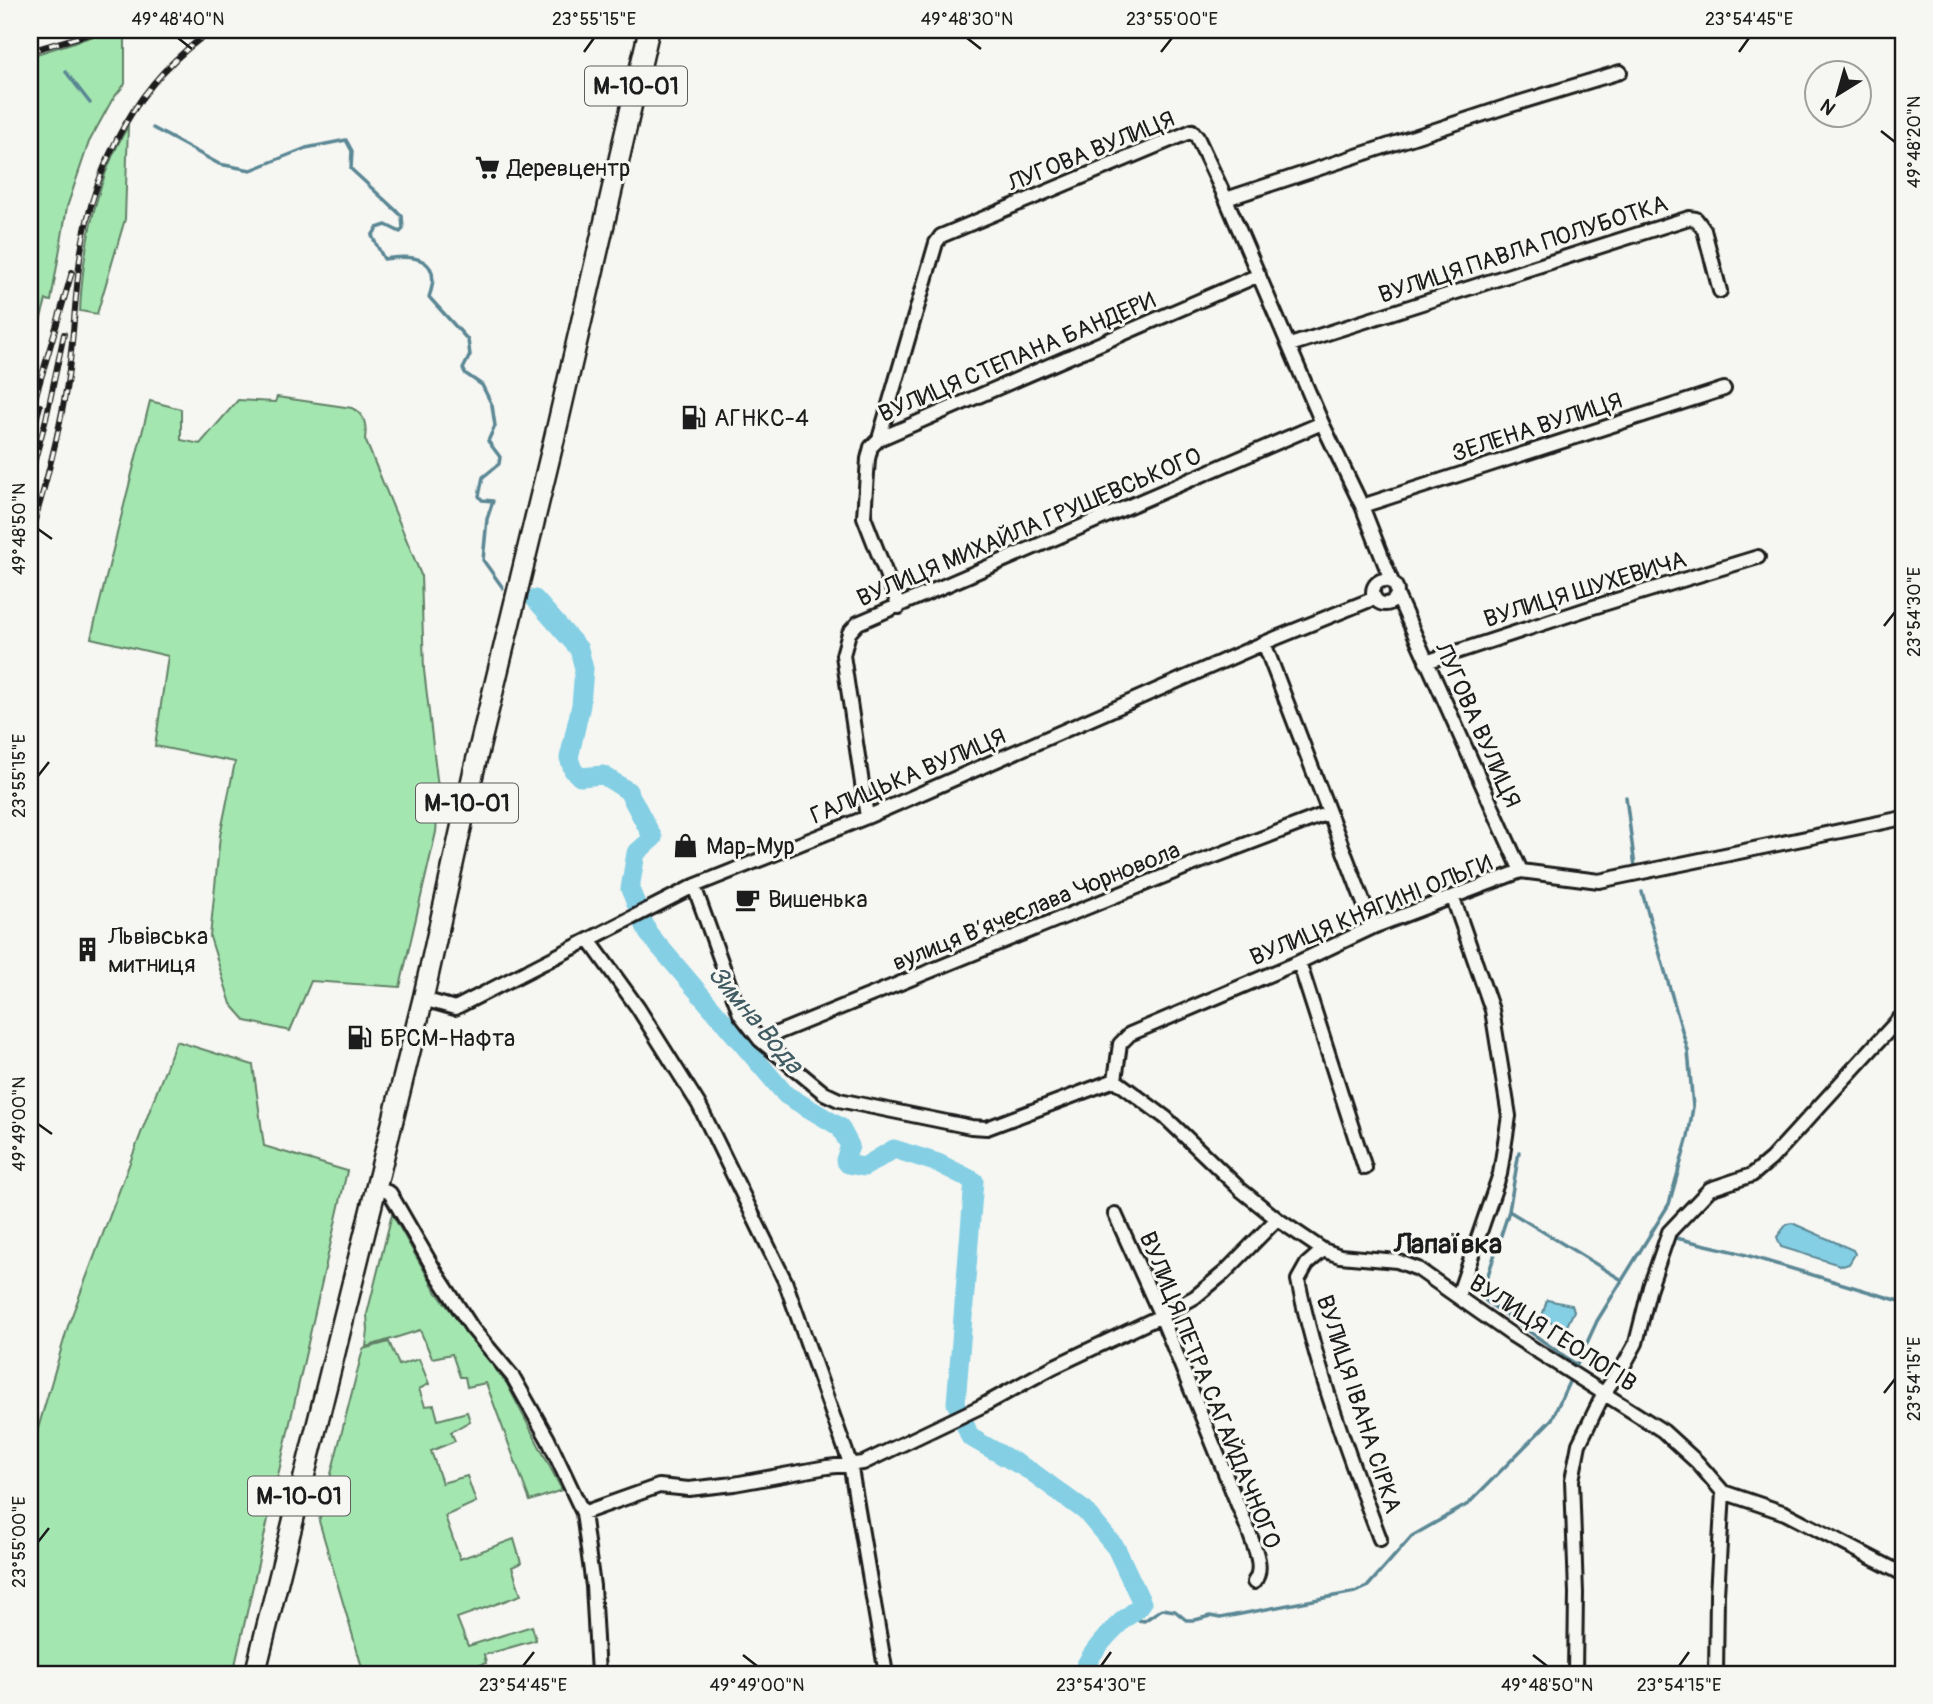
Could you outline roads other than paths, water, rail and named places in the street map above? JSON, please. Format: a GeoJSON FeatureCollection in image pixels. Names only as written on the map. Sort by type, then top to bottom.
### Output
{"type":"FeatureCollection","features":[{"type":"Feature","properties":{"kind":"highway","name":"М-10-01"},"geometry":{"type":"LineString","coordinates":[[255,1674],[374,1187],[423,999],[473,774],[649,30]]}},
{"type":"Feature","properties":{"kind":"street"},"geometry":{"type":"LineString","coordinates":[[1226,199],[1620,72]]}},
{"type":"Feature","properties":{"kind":"street","name":"ЛУГОВА ВУЛИЦЯ"},"geometry":{"type":"LineString","coordinates":[[879,439],[936,243],[941,236],[1192,131],[1197,136],[1226,199],[1322,423],[1362,506],[1392,582]]}},
{"type":"Feature","properties":{"kind":"street","name":"ВУЛИЦЯ ПАВЛА ПОЛУБОТКА"},"geometry":{"type":"LineString","coordinates":[[1290,345],[1689,218],[1696,219],[1704,230],[1720,290]]}},
{"type":"Feature","properties":{"kind":"street","name":"ВУЛИЦЯ СТЕПАНА БАНДЕРИ"},"geometry":{"type":"LineString","coordinates":[[899,607],[864,517],[868,459],[871,447],[879,439],[1259,275]]}},
{"type":"Feature","properties":{"kind":"street","name":"ЗЕЛЕНА ВУЛИЦЯ"},"geometry":{"type":"LineString","coordinates":[[1362,506],[1724,388]]}},
{"type":"Feature","properties":{"kind":"street","name":"ВУЛИЦЯ МИХАЙЛА ГРУШЕВСЬКОГО"},"geometry":{"type":"LineString","coordinates":[[867,817],[843,655],[849,633],[858,623],[1322,423]]}},
{"type":"Feature","properties":{"kind":"street","name":"ВУЛИЦЯ ШУХЕВИЧА"},"geometry":{"type":"LineString","coordinates":[[1426,662],[1758,557]]}},
{"type":"Feature","properties":{"kind":"street"},"geometry":{"type":"LineString","coordinates":[[1378,582],[1392,582],[1397,595],[1387,604],[1375,598],[1373,590],[1378,582]]}},
{"type":"Feature","properties":{"kind":"street","name":"ЛУГОВА ВУЛИЦЯ"},"geometry":{"type":"LineString","coordinates":[[1397,595],[1521,871]]}},
{"type":"Feature","properties":{"kind":"street","name":"ГАЛИЦЬКА ВУЛИЦЯ"},"geometry":{"type":"LineString","coordinates":[[423,999],[455,1008],[694,886],[867,817],[1264,643],[1375,598]]}},
{"type":"Feature","properties":{"kind":"street"},"geometry":{"type":"LineString","coordinates":[[1264,643],[1373,927]]}},
{"type":"Feature","properties":{"kind":"street","name":"вулиця Вʼячеслава Чорновола"},"geometry":{"type":"LineString","coordinates":[[760,1040],[1189,866],[1328,813]]}},
{"type":"Feature","properties":{"kind":"street","name":"ВУЛИЦЯ КНЯГИНІ ОЛЬГИ"},"geometry":{"type":"LineString","coordinates":[[1115,1080],[1121,1044],[1130,1034],[1299,962],[1373,927],[1521,871],[1600,881],[1903,818]]}},
{"type":"Feature","properties":{"kind":"street"},"geometry":{"type":"LineString","coordinates":[[694,886],[740,1014],[760,1040],[818,1089],[839,1100],[987,1128],[1115,1080]]}},
{"type":"Feature","properties":{"kind":"street"},"geometry":{"type":"LineString","coordinates":[[1453,898],[1492,1010],[1509,1116],[1500,1174],[1458,1296]]}},
{"type":"Feature","properties":{"kind":"street"},"geometry":{"type":"LineString","coordinates":[[589,940],[638,1008],[699,1105],[785,1281],[850,1463],[886,1674]]}},
{"type":"Feature","properties":{"kind":"street"},"geometry":{"type":"LineString","coordinates":[[1299,962],[1365,1168]]}},
{"type":"Feature","properties":{"kind":"street"},"geometry":{"type":"LineString","coordinates":[[1575,1674],[1576,1593],[1572,1480],[1579,1444],[1604,1393],[1636,1343],[1662,1247],[1677,1221],[1710,1189],[1752,1175],[1771,1159],[1899,1019]]}},
{"type":"Feature","properties":{"kind":"street","name":"ВУЛИЦЯ ГЕОЛОГІВ"},"geometry":{"type":"LineString","coordinates":[[1115,1080],[1166,1118],[1206,1158],[1277,1219],[1323,1250],[1340,1256],[1397,1261],[1418,1269],[1512,1335],[1663,1431],[1698,1462],[1723,1492]]}},
{"type":"Feature","properties":{"kind":"street"},"geometry":{"type":"LineString","coordinates":[[374,1187],[390,1193],[472,1328],[513,1377],[548,1439],[583,1513],[593,1586],[598,1674]]}},
{"type":"Feature","properties":{"kind":"street","name":"ВУЛИЦЯ ПЕТРА САГАЙДАЧНОГО"},"geometry":{"type":"LineString","coordinates":[[1115,1214],[1161,1316],[1249,1532],[1258,1562],[1259,1572],[1254,1582]]}},
{"type":"Feature","properties":{"kind":"street"},"geometry":{"type":"LineString","coordinates":[[583,1513],[659,1486],[689,1489],[734,1484],[863,1462],[1161,1316],[1205,1290],[1277,1219]]}},
{"type":"Feature","properties":{"kind":"street","name":"ВУЛИЦЯ ІВАНА СІРКА"},"geometry":{"type":"LineString","coordinates":[[1323,1250],[1307,1264],[1298,1280],[1309,1331],[1325,1384],[1380,1539]]}},
{"type":"Feature","properties":{"kind":"street"},"geometry":{"type":"LineString","coordinates":[[1716,1674],[1723,1492],[1784,1513],[1903,1574]]}},
{"type":"Feature","properties":{"kind":"water"},"geometry":{"type":"Polygon","coordinates":[[[1792,1223],[1853,1250],[1855,1254],[1849,1264],[1843,1266],[1781,1247],[1777,1237],[1787,1224],[1792,1223]]]}},
{"type":"Feature","properties":{"kind":"water"},"geometry":{"type":"Polygon","coordinates":[[[1547,1300],[1572,1305],[1574,1311],[1566,1328],[1560,1328],[1542,1316],[1547,1300]]]}},
{"type":"Feature","properties":{"kind":"waterway"},"geometry":{"type":"LineString","coordinates":[[66,72],[90,103]]}},
{"type":"Feature","properties":{"kind":"waterway"},"geometry":{"type":"LineString","coordinates":[[153,128],[219,164],[251,170],[306,148],[346,140],[352,151],[351,169],[402,216],[403,229],[400,232],[386,225],[377,228],[372,236],[384,259],[406,257],[423,262],[429,267],[432,274],[429,297],[468,340],[470,355],[463,369],[482,385],[492,405],[495,426],[488,441],[500,457],[499,464],[483,477],[479,496],[482,500],[493,501],[487,519],[483,560],[503,588]]}},
{"type":"Feature","properties":{"kind":"waterway","name":"Зимна Вода"},"geometry":{"type":"LineString","coordinates":[[535,599],[579,649],[584,669],[581,705],[569,758],[573,770],[580,777],[603,775],[628,791],[653,838],[636,853],[630,889],[648,933],[786,1095],[840,1127],[850,1146],[845,1160],[848,1164],[864,1167],[894,1149],[938,1163],[974,1181],[956,1403],[959,1410]]}},
{"type":"Feature","properties":{"kind":"waterway"},"geometry":{"type":"LineString","coordinates":[[1626,797],[1635,867]]}},
{"type":"Feature","properties":{"kind":"waterway"},"geometry":{"type":"LineString","coordinates":[[1126,1618],[1144,1621],[1162,1609],[1175,1611],[1186,1620],[1210,1616],[1220,1618],[1355,1592],[1367,1587],[1412,1536],[1468,1504],[1552,1419],[1597,1321],[1669,1204],[1688,1137],[1693,1107],[1688,1051],[1642,892]]}},
{"type":"Feature","properties":{"kind":"waterway"},"geometry":{"type":"LineString","coordinates":[[1519,1152],[1509,1211],[1483,1297],[1577,1365]]}},
{"type":"Feature","properties":{"kind":"waterway"},"geometry":{"type":"LineString","coordinates":[[1509,1211],[1622,1280]]}},
{"type":"Feature","properties":{"kind":"waterway"},"geometry":{"type":"LineString","coordinates":[[1676,1238],[1736,1252],[1903,1302]]}},
{"type":"Feature","properties":{"kind":"waterway","name":"Зимна Вода"},"geometry":{"type":"LineString","coordinates":[[964,1422],[970,1437],[1032,1472],[1085,1511],[1116,1548],[1142,1603],[1099,1645],[1082,1674]]}},
{"type":"Feature","properties":{"kind":"railway"},"geometry":{"type":"LineString","coordinates":[[30,51],[103,30]]}},
{"type":"Feature","properties":{"kind":"railway"},"geometry":{"type":"LineString","coordinates":[[30,537],[61,418],[70,361],[81,251],[97,186],[109,155],[142,98],[186,50],[213,30]]}},
{"type":"Feature","properties":{"kind":"railway"},"geometry":{"type":"LineString","coordinates":[[30,416],[72,272]]}},
{"type":"Feature","properties":{"kind":"railway"},"geometry":{"type":"LineString","coordinates":[[30,478],[64,334]]}},
{"type":"Feature","properties":{"kind":"railway"},"geometry":{"type":"LineString","coordinates":[[30,442],[40,406]]}},
{"type":"Feature","properties":{"kind":"place","name":"Деревцентр"},"geometry":{"type":"Point","coordinates":[487,168]}},
{"type":"Feature","properties":{"kind":"place","name":"АГНКС-4"},"geometry":{"type":"Point","coordinates":[694,418]}},
{"type":"Feature","properties":{"kind":"place","name":"Мар-Мур"},"geometry":{"type":"Point","coordinates":[686,846]}},
{"type":"Feature","properties":{"kind":"place","name":"Вишенька"},"geometry":{"type":"Point","coordinates":[748,899]}},
{"type":"Feature","properties":{"kind":"place","name":"Львівська митниця"},"geometry":{"type":"Point","coordinates":[88,950]}},
{"type":"Feature","properties":{"kind":"place","name":"БРСМ-Нафта"},"geometry":{"type":"Point","coordinates":[360,1038]}},
{"type":"Feature","properties":{"kind":"district","name":"Лапаївка"},"geometry":{"type":"Point","coordinates":[1448,1243]}}]}
